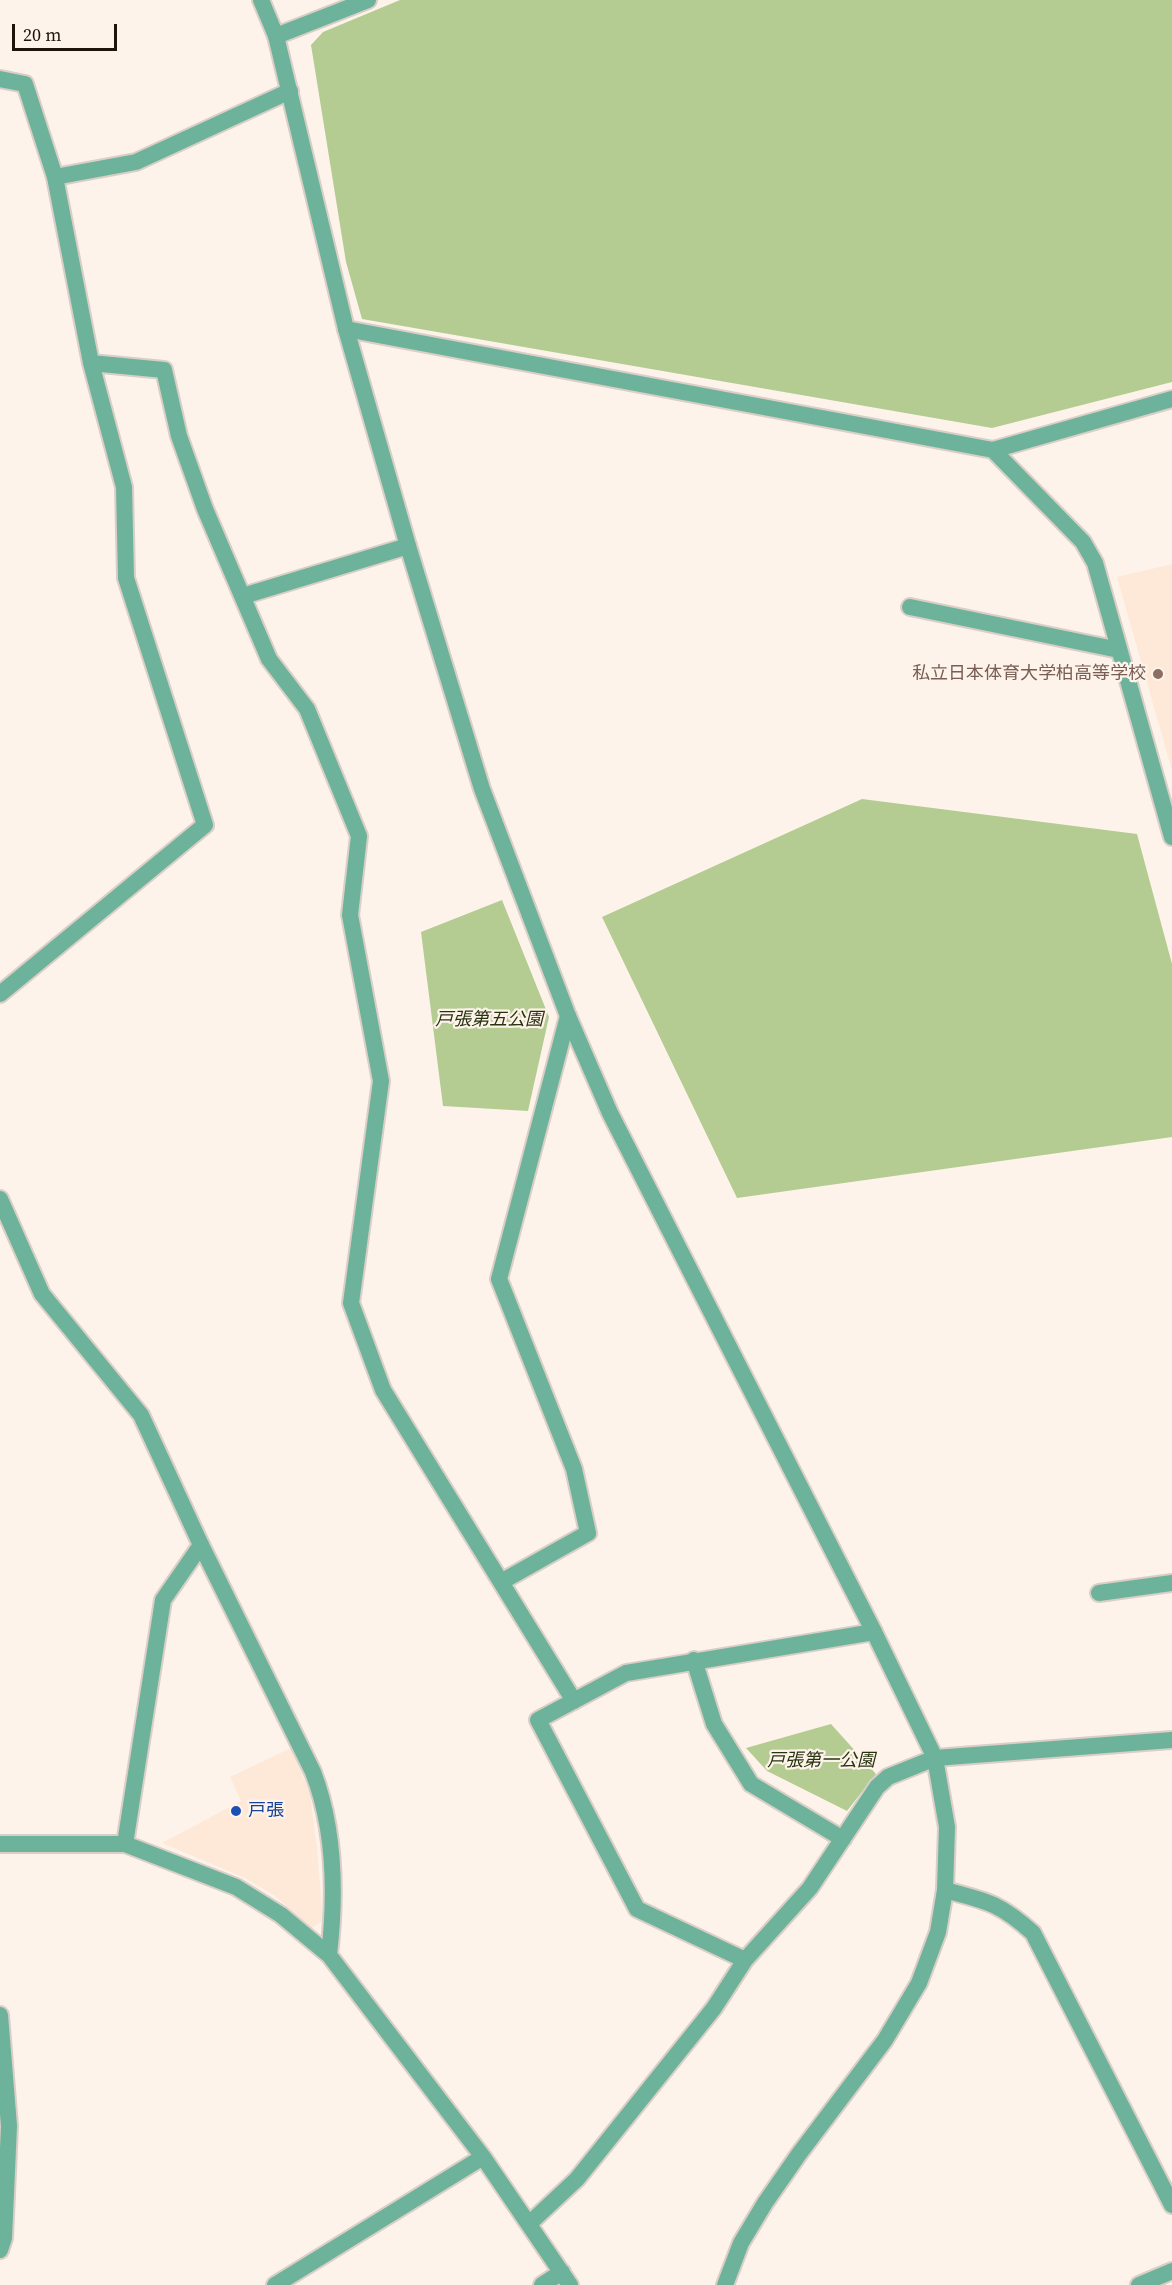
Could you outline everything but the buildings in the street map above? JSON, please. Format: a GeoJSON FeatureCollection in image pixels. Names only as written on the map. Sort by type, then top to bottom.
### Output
{"type":"FeatureCollection","features":[{"type":"Feature","properties":{"kind":"street"},"geometry":{"type":"LineString","coordinates":[[261,0],[276,36],[346,329],[408,546],[482,789],[568,1016],[610,1113],[874,1632],[934,1758],[947,1827],[945,1890],[938,1932],[919,1983],[885,2040],[765,2203],[741,2243],[725,2285]]}},
{"type":"Feature","properties":{"kind":"street"},"geometry":{"type":"LineString","coordinates":[[276,36],[368,0]]}},
{"type":"Feature","properties":{"kind":"street"},"geometry":{"type":"LineString","coordinates":[[0,79],[25,84],[55,177],[91,363],[124,487],[126,578],[205,825],[0,994]]}},
{"type":"Feature","properties":{"kind":"street"},"geometry":{"type":"LineString","coordinates":[[55,177],[136,162],[290,91]]}},
{"type":"Feature","properties":{"kind":"street"},"geometry":{"type":"LineString","coordinates":[[346,329],[993,450],[1172,399]]}},
{"type":"Feature","properties":{"kind":"street"},"geometry":{"type":"LineString","coordinates":[[91,363],[165,370],[179,436],[205,509],[269,659],[307,708],[359,836],[350,915],[381,1081],[351,1303],[384,1390],[574,1701]]}},
{"type":"Feature","properties":{"kind":"street"},"geometry":{"type":"LineString","coordinates":[[993,450],[1083,542],[1095,563],[1172,837]]}},
{"type":"Feature","properties":{"kind":"street"},"geometry":{"type":"LineString","coordinates":[[243,596],[408,546]]}},
{"type":"Feature","properties":{"kind":"street"},"geometry":{"type":"LineString","coordinates":[[910,607],[1119,650]]}},
{"type":"Feature","properties":{"kind":"street"},"geometry":{"type":"LineString","coordinates":[[501,1582],[588,1533],[574,1469],[499,1279],[568,1016]]}},
{"type":"Feature","properties":{"kind":"street"},"geometry":{"type":"LineString","coordinates":[[0,1199],[42,1294],[141,1415],[201,1545],[313,1772],[322,1795],[327,1818],[334,1912],[329,1955]]}},
{"type":"Feature","properties":{"kind":"street"},"geometry":{"type":"LineString","coordinates":[[125,1844],[163,1600],[201,1545]]}},
{"type":"Feature","properties":{"kind":"street"},"geometry":{"type":"LineString","coordinates":[[1099,1593],[1172,1583]]}},
{"type":"Feature","properties":{"kind":"street"},"geometry":{"type":"LineString","coordinates":[[745,1960],[637,1909],[538,1720],[626,1673],[874,1632]]}},
{"type":"Feature","properties":{"kind":"street"},"geometry":{"type":"LineString","coordinates":[[694,1660],[714,1724],[751,1784],[843,1839]]}},
{"type":"Feature","properties":{"kind":"street"},"geometry":{"type":"LineString","coordinates":[[530,2223],[577,2179],[714,2008],[745,1960],[810,1888],[877,1787],[888,1777],[934,1758],[1172,1740]]}},
{"type":"Feature","properties":{"kind":"street"},"geometry":{"type":"LineString","coordinates":[[0,1844],[125,1844],[236,1887],[281,1915],[329,1955],[483,2157],[530,2223],[566,2278],[542,2285]]}},
{"type":"Feature","properties":{"kind":"street"},"geometry":{"type":"LineString","coordinates":[[945,1890],[990,1902],[1012,1914],[1033,1933],[1172,2205]]}},
{"type":"Feature","properties":{"kind":"street"},"geometry":{"type":"LineString","coordinates":[[0,2015],[9,2126],[4,2238],[0,2250]]}},
{"type":"Feature","properties":{"kind":"street"},"geometry":{"type":"LineString","coordinates":[[275,2285],[483,2157]]}},
{"type":"Feature","properties":{"kind":"street"},"geometry":{"type":"LineString","coordinates":[[1139,2285],[1172,2271]]}},
{"type":"Feature","properties":{"kind":"shaded area","name":"私立日本体育大学柏高等学校"},"geometry":{"type":"Polygon","coordinates":[[[1172,564],[1172,771],[1117,577],[1172,564]]]}},
{"type":"Feature","properties":{"kind":"shaded area"},"geometry":{"type":"Polygon","coordinates":[[[291,1748],[310,1793],[317,1848],[323,1921],[312,1928],[275,1896],[245,1878],[162,1843],[241,1801],[230,1777],[291,1748]]]}},
{"type":"Feature","properties":{"kind":"green space"},"geometry":{"type":"Polygon","coordinates":[[[400,0],[1172,0],[1172,382],[992,428],[362,319],[346,262],[311,45],[323,32],[400,0]]]}},
{"type":"Feature","properties":{"kind":"green space"},"geometry":{"type":"Polygon","coordinates":[[[862,799],[1137,834],[1172,964],[1172,1137],[737,1198],[602,917],[862,799]]]}},
{"type":"Feature","properties":{"kind":"green space","name":"戸張第五公園"},"geometry":{"type":"Polygon","coordinates":[[[502,900],[549,1017],[528,1111],[443,1106],[421,932],[502,900]]]}},
{"type":"Feature","properties":{"kind":"green space","name":"戸張第一公園"},"geometry":{"type":"Polygon","coordinates":[[[831,1724],[876,1774],[847,1811],[767,1771],[746,1748],[831,1724]]]}},
{"type":"Feature","properties":{"kind":"place","name":"私立日本体育大学柏高等学校"},"geometry":{"type":"Point","coordinates":[1158,674]}},
{"type":"Feature","properties":{"kind":"place","name":"戸張"},"geometry":{"type":"Point","coordinates":[236,1811]}}]}
